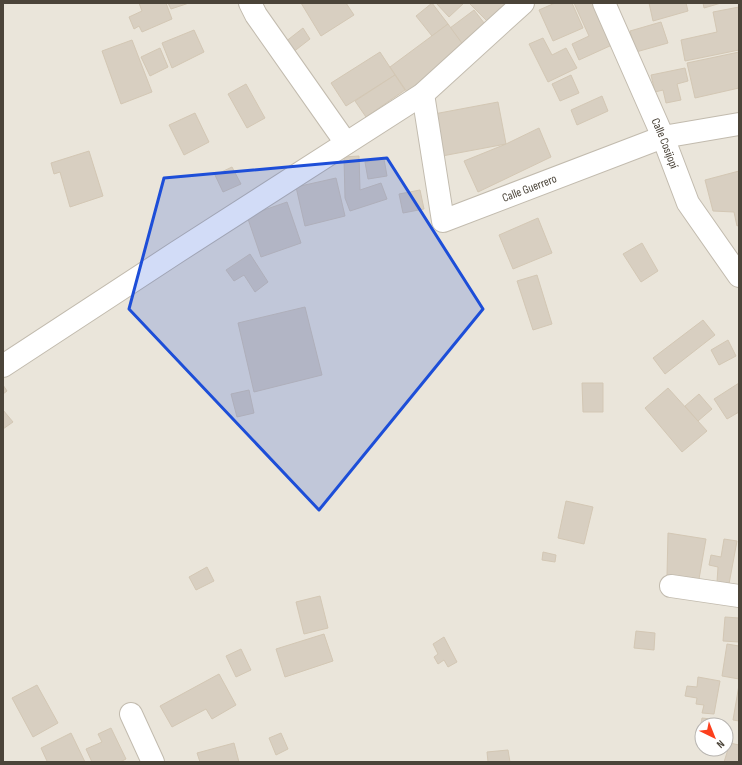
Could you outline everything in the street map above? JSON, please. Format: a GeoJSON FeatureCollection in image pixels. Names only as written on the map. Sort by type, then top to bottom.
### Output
{"type":"FeatureCollection","features":[{"type":"Feature","properties":{"kind":"street"},"geometry":{"type":"LineString","coordinates":[[250,3],[256,15],[346,144]]}},
{"type":"Feature","properties":{"kind":"street"},"geometry":{"type":"LineString","coordinates":[[3,366],[423,94],[523,3]]}},
{"type":"Feature","properties":{"kind":"street","name":"Calle Cosijopí"},"geometry":{"type":"LineString","coordinates":[[604,3],[663,137],[688,203],[739,276]]}},
{"type":"Feature","properties":{"kind":"street","name":"Calle Guerrero"},"geometry":{"type":"LineString","coordinates":[[423,94],[443,221],[663,137],[739,124]]}},
{"type":"Feature","properties":{"kind":"street"},"geometry":{"type":"LineString","coordinates":[[671,586],[739,596]]}},
{"type":"Feature","properties":{"kind":"street"},"geometry":{"type":"LineString","coordinates":[[131,714],[153,762]]}},
{"type":"Feature","properties":{"kind":"highlighted area"},"geometry":{"type":"Polygon","coordinates":[[[387,158],[483,309],[319,510],[129,309],[164,178],[387,158]]]}},
{"type":"Feature","properties":{"kind":"shaded area"},"geometry":{"type":"Polygon","coordinates":[[[3,3],[739,3],[739,762],[3,762],[3,3]]]}},
{"type":"Feature","properties":{"kind":"building"},"geometry":{"type":"Polygon","coordinates":[[[139,3],[166,3],[172,19],[142,32],[139,26],[134,29],[129,17],[142,11],[139,3]]]}},
{"type":"Feature","properties":{"kind":"building"},"geometry":{"type":"Polygon","coordinates":[[[168,3],[189,3],[171,9],[168,3]]]}},
{"type":"Feature","properties":{"kind":"building"},"geometry":{"type":"Polygon","coordinates":[[[301,3],[346,3],[354,15],[321,36],[301,3]]]}},
{"type":"Feature","properties":{"kind":"building"},"geometry":{"type":"Polygon","coordinates":[[[432,3],[448,24],[432,36],[416,16],[432,3]]]}},
{"type":"Feature","properties":{"kind":"building"},"geometry":{"type":"Polygon","coordinates":[[[436,3],[464,3],[449,17],[436,3]]]}},
{"type":"Feature","properties":{"kind":"building"},"geometry":{"type":"Polygon","coordinates":[[[469,3],[516,3],[492,26],[469,3]]]}},
{"type":"Feature","properties":{"kind":"building"},"geometry":{"type":"Polygon","coordinates":[[[555,3],[572,3],[583,28],[553,41],[539,10],[555,3]]]}},
{"type":"Feature","properties":{"kind":"building"},"geometry":{"type":"Polygon","coordinates":[[[574,3],[592,3],[612,45],[579,60],[572,44],[589,36],[574,3]]]}},
{"type":"Feature","properties":{"kind":"building"},"geometry":{"type":"Polygon","coordinates":[[[649,3],[686,3],[688,11],[653,21],[649,3]]]}},
{"type":"Feature","properties":{"kind":"building"},"geometry":{"type":"Polygon","coordinates":[[[703,3],[721,3],[704,8],[703,3]]]}},
{"type":"Feature","properties":{"kind":"building"},"geometry":{"type":"Polygon","coordinates":[[[739,7],[739,50],[685,61],[681,40],[717,32],[713,12],[739,7]]]}},
{"type":"Feature","properties":{"kind":"building"},"geometry":{"type":"Polygon","coordinates":[[[474,10],[488,28],[464,46],[450,28],[474,10]]]}},
{"type":"Feature","properties":{"kind":"building"},"geometry":{"type":"Polygon","coordinates":[[[661,22],[668,43],[636,52],[630,31],[661,22]]]}},
{"type":"Feature","properties":{"kind":"building"},"geometry":{"type":"Polygon","coordinates":[[[448,24],[464,46],[409,95],[390,67],[448,24]]]}},
{"type":"Feature","properties":{"kind":"building"},"geometry":{"type":"Polygon","coordinates":[[[303,28],[310,39],[288,56],[280,46],[303,28]]]}},
{"type":"Feature","properties":{"kind":"building"},"geometry":{"type":"Polygon","coordinates":[[[194,30],[204,52],[172,68],[162,43],[194,30]]]}},
{"type":"Feature","properties":{"kind":"building"},"geometry":{"type":"Polygon","coordinates":[[[543,38],[552,55],[566,48],[577,68],[548,82],[529,44],[543,38]]]}},
{"type":"Feature","properties":{"kind":"building"},"geometry":{"type":"Polygon","coordinates":[[[132,40],[152,92],[121,104],[102,51],[132,40]]]}},
{"type":"Feature","properties":{"kind":"building"},"geometry":{"type":"Polygon","coordinates":[[[160,48],[168,67],[150,76],[141,57],[160,48]]]}},
{"type":"Feature","properties":{"kind":"building"},"geometry":{"type":"Polygon","coordinates":[[[380,52],[395,75],[346,106],[331,83],[380,52]]]}},
{"type":"Feature","properties":{"kind":"building"},"geometry":{"type":"Polygon","coordinates":[[[739,52],[739,88],[695,98],[687,63],[739,52]]]}},
{"type":"Feature","properties":{"kind":"building"},"geometry":{"type":"Polygon","coordinates":[[[685,68],[688,81],[677,84],[681,100],[666,103],[663,90],[655,92],[651,75],[685,68]]]}},
{"type":"Feature","properties":{"kind":"building"},"geometry":{"type":"Polygon","coordinates":[[[395,75],[405,90],[366,117],[355,101],[395,75]]]}},
{"type":"Feature","properties":{"kind":"building"},"geometry":{"type":"Polygon","coordinates":[[[571,75],[579,93],[560,101],[552,84],[571,75]]]}},
{"type":"Feature","properties":{"kind":"building"},"geometry":{"type":"Polygon","coordinates":[[[246,84],[265,118],[247,128],[228,94],[246,84]]]}},
{"type":"Feature","properties":{"kind":"building"},"geometry":{"type":"Polygon","coordinates":[[[602,96],[608,111],[577,125],[571,110],[602,96]]]}},
{"type":"Feature","properties":{"kind":"building"},"geometry":{"type":"Polygon","coordinates":[[[498,102],[506,144],[442,156],[434,114],[498,102]]]}},
{"type":"Feature","properties":{"kind":"building"},"geometry":{"type":"Polygon","coordinates":[[[195,113],[209,142],[184,155],[169,125],[195,113]]]}},
{"type":"Feature","properties":{"kind":"building"},"geometry":{"type":"Polygon","coordinates":[[[539,128],[551,157],[478,192],[464,161],[506,144],[539,128]]]}},
{"type":"Feature","properties":{"kind":"building"},"geometry":{"type":"Polygon","coordinates":[[[89,151],[103,196],[70,207],[60,172],[54,174],[51,163],[89,151]]]}},
{"type":"Feature","properties":{"kind":"building"},"geometry":{"type":"Polygon","coordinates":[[[359,156],[360,190],[381,183],[387,199],[350,211],[345,198],[344,157],[359,156]]]}},
{"type":"Feature","properties":{"kind":"building"},"geometry":{"type":"Polygon","coordinates":[[[384,159],[387,176],[368,179],[365,162],[384,159]]]}},
{"type":"Feature","properties":{"kind":"building"},"geometry":{"type":"Polygon","coordinates":[[[232,167],[241,184],[223,192],[215,175],[232,167]]]}},
{"type":"Feature","properties":{"kind":"building"},"geometry":{"type":"Polygon","coordinates":[[[739,171],[739,225],[737,226],[734,212],[713,211],[705,180],[739,171]]]}},
{"type":"Feature","properties":{"kind":"building"},"geometry":{"type":"Polygon","coordinates":[[[336,178],[345,216],[305,226],[296,187],[336,178]]]}},
{"type":"Feature","properties":{"kind":"building"},"geometry":{"type":"Polygon","coordinates":[[[420,190],[424,209],[403,213],[399,194],[420,190]]]}},
{"type":"Feature","properties":{"kind":"building"},"geometry":{"type":"Polygon","coordinates":[[[287,202],[301,243],[261,257],[247,216],[287,202]]]}},
{"type":"Feature","properties":{"kind":"building"},"geometry":{"type":"Polygon","coordinates":[[[538,218],[552,253],[513,269],[499,235],[538,218]]]}},
{"type":"Feature","properties":{"kind":"building"},"geometry":{"type":"Polygon","coordinates":[[[642,243],[658,271],[641,282],[623,254],[642,243]]]}},
{"type":"Feature","properties":{"kind":"building"},"geometry":{"type":"Polygon","coordinates":[[[250,254],[268,282],[255,292],[244,275],[234,281],[226,270],[250,254]]]}},
{"type":"Feature","properties":{"kind":"building"},"geometry":{"type":"Polygon","coordinates":[[[537,275],[552,324],[533,330],[517,281],[537,275]]]}},
{"type":"Feature","properties":{"kind":"building"},"geometry":{"type":"Polygon","coordinates":[[[305,307],[322,375],[254,392],[238,323],[305,307]]]}},
{"type":"Feature","properties":{"kind":"building"},"geometry":{"type":"Polygon","coordinates":[[[703,320],[715,335],[665,374],[653,358],[703,320]]]}},
{"type":"Feature","properties":{"kind":"building"},"geometry":{"type":"Polygon","coordinates":[[[728,340],[736,356],[719,365],[711,350],[728,340]]]}},
{"type":"Feature","properties":{"kind":"building"},"geometry":{"type":"Polygon","coordinates":[[[582,383],[603,383],[603,412],[583,412],[582,383]]]}},
{"type":"Feature","properties":{"kind":"building"},"geometry":{"type":"Polygon","coordinates":[[[739,383],[739,412],[727,419],[714,399],[739,383]]]}},
{"type":"Feature","properties":{"kind":"building"},"geometry":{"type":"Polygon","coordinates":[[[3,385],[7,391],[3,394],[3,385]]]}},
{"type":"Feature","properties":{"kind":"building"},"geometry":{"type":"Polygon","coordinates":[[[668,388],[707,431],[682,452],[645,408],[668,388]]]}},
{"type":"Feature","properties":{"kind":"building"},"geometry":{"type":"Polygon","coordinates":[[[249,390],[254,413],[237,417],[231,394],[249,390]]]}},
{"type":"Feature","properties":{"kind":"building"},"geometry":{"type":"Polygon","coordinates":[[[699,394],[712,409],[698,421],[685,406],[699,394]]]}},
{"type":"Feature","properties":{"kind":"building"},"geometry":{"type":"Polygon","coordinates":[[[3,410],[13,422],[3,429],[3,410]]]}},
{"type":"Feature","properties":{"kind":"building"},"geometry":{"type":"Polygon","coordinates":[[[566,501],[593,507],[584,544],[558,538],[566,501]]]}},
{"type":"Feature","properties":{"kind":"building"},"geometry":{"type":"Polygon","coordinates":[[[668,533],[706,539],[699,579],[667,575],[668,533]]]}},
{"type":"Feature","properties":{"kind":"building"},"geometry":{"type":"Polygon","coordinates":[[[724,539],[737,541],[729,584],[717,582],[718,567],[709,565],[711,555],[721,557],[724,539]]]}},
{"type":"Feature","properties":{"kind":"building"},"geometry":{"type":"Polygon","coordinates":[[[543,552],[556,555],[555,562],[542,560],[543,552]]]}},
{"type":"Feature","properties":{"kind":"building"},"geometry":{"type":"Polygon","coordinates":[[[207,567],[214,581],[196,590],[189,577],[207,567]]]}},
{"type":"Feature","properties":{"kind":"building"},"geometry":{"type":"Polygon","coordinates":[[[320,596],[328,628],[304,634],[296,602],[320,596]]]}},
{"type":"Feature","properties":{"kind":"building"},"geometry":{"type":"Polygon","coordinates":[[[725,617],[739,618],[739,642],[723,641],[725,617]]]}},
{"type":"Feature","properties":{"kind":"building"},"geometry":{"type":"Polygon","coordinates":[[[636,631],[655,633],[654,650],[634,648],[636,631]]]}},
{"type":"Feature","properties":{"kind":"building"},"geometry":{"type":"Polygon","coordinates":[[[324,634],[333,661],[285,677],[276,649],[324,634]]]}},
{"type":"Feature","properties":{"kind":"building"},"geometry":{"type":"Polygon","coordinates":[[[444,637],[457,662],[448,667],[444,660],[438,664],[434,657],[438,654],[433,644],[444,637]]]}},
{"type":"Feature","properties":{"kind":"building"},"geometry":{"type":"Polygon","coordinates":[[[727,644],[739,646],[739,679],[722,676],[727,644]]]}},
{"type":"Feature","properties":{"kind":"building"},"geometry":{"type":"Polygon","coordinates":[[[241,649],[251,670],[236,677],[226,656],[241,649]]]}},
{"type":"Feature","properties":{"kind":"building"},"geometry":{"type":"Polygon","coordinates":[[[219,674],[236,705],[212,719],[206,709],[172,727],[160,706],[219,674]]]}},
{"type":"Feature","properties":{"kind":"building"},"geometry":{"type":"Polygon","coordinates":[[[698,677],[720,681],[714,714],[702,713],[704,705],[696,704],[697,698],[685,696],[687,686],[697,687],[698,677]]]}},
{"type":"Feature","properties":{"kind":"building"},"geometry":{"type":"Polygon","coordinates":[[[37,685],[58,723],[33,737],[12,698],[37,685]]]}},
{"type":"Feature","properties":{"kind":"building"},"geometry":{"type":"Polygon","coordinates":[[[739,685],[739,721],[734,720],[739,685]]]}},
{"type":"Feature","properties":{"kind":"building"},"geometry":{"type":"Polygon","coordinates":[[[111,728],[126,759],[120,762],[92,762],[86,749],[102,742],[98,734],[111,728]]]}},
{"type":"Feature","properties":{"kind":"building"},"geometry":{"type":"Polygon","coordinates":[[[71,733],[85,762],[45,762],[47,761],[41,748],[71,733]]]}},
{"type":"Feature","properties":{"kind":"building"},"geometry":{"type":"Polygon","coordinates":[[[281,733],[288,749],[276,755],[269,738],[281,733]]]}},
{"type":"Feature","properties":{"kind":"building"},"geometry":{"type":"Polygon","coordinates":[[[234,743],[239,762],[200,762],[197,753],[234,743]]]}},
{"type":"Feature","properties":{"kind":"building"},"geometry":{"type":"Polygon","coordinates":[[[734,744],[739,745],[739,762],[724,762],[726,757],[734,757],[734,744]]]}},
{"type":"Feature","properties":{"kind":"building"},"geometry":{"type":"Polygon","coordinates":[[[508,750],[510,762],[488,762],[487,752],[508,750]]]}}]}
